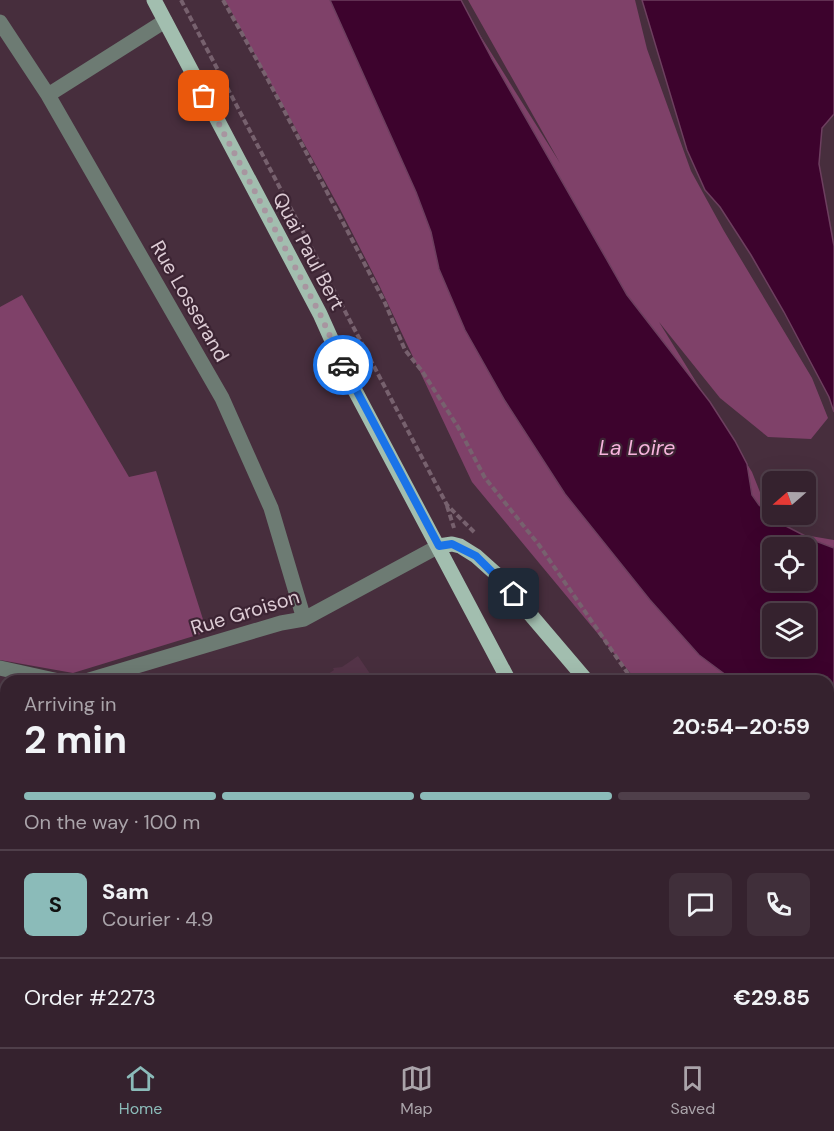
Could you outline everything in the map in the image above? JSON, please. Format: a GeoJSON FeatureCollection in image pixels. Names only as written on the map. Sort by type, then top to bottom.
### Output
{"type":"FeatureCollection","features":[{"type":"Feature","properties":{"kind":"main road","name":"Quai Paul Bert"},"geometry":{"type":"LineString","coordinates":[[154,0],[320,314],[351,383],[506,675]]}},
{"type":"Feature","properties":{"kind":"main road"},"geometry":{"type":"LineString","coordinates":[[439,546],[452,544],[460,546],[476,556],[495,573],[583,675]]}},
{"type":"Feature","properties":{"kind":"street"},"geometry":{"type":"LineString","coordinates":[[48,95],[165,21]]}},
{"type":"Feature","properties":{"kind":"street","name":"Rue Losserand"},"geometry":{"type":"LineString","coordinates":[[0,22],[48,95],[222,398],[271,508],[304,619]]}},
{"type":"Feature","properties":{"kind":"street","name":"Rue Groison"},"geometry":{"type":"LineString","coordinates":[[106,675],[281,623],[304,619],[439,546]]}},
{"type":"Feature","properties":{"kind":"street"},"geometry":{"type":"LineString","coordinates":[[0,668],[32,675]]}},
{"type":"Feature","properties":{"kind":"path","name":"Quai Paul Bert"},"geometry":{"type":"LineString","coordinates":[[182,0],[447,505],[483,541]]}},
{"type":"Feature","properties":{"kind":"path"},"geometry":{"type":"LineString","coordinates":[[223,0],[267,78],[385,303],[405,350],[422,371],[458,427],[485,478],[546,554],[629,675]]}},
{"type":"Feature","properties":{"kind":"shaded area"},"geometry":{"type":"Polygon","coordinates":[[[225,0],[458,0],[560,163],[468,0],[635,0],[647,49],[691,171],[812,378],[828,418],[811,439],[768,437],[720,398],[659,322],[752,472],[762,497],[762,525],[773,525],[775,530],[834,540],[834,675],[632,675],[472,482],[380,287],[339,207],[225,0]]]}},
{"type":"Feature","properties":{"kind":"shaded area"},"geometry":{"type":"Polygon","coordinates":[[[22,295],[129,477],[156,471],[207,632],[73,673],[0,660],[0,307],[22,295]]]}},
{"type":"Feature","properties":{"kind":"shaded area"},"geometry":{"type":"Polygon","coordinates":[[[358,656],[371,675],[326,675],[334,670],[333,668],[342,667],[358,656]]]}},
{"type":"Feature","properties":{"kind":"water","name":"La Loire"},"geometry":{"type":"Polygon","coordinates":[[[330,0],[461,0],[492,59],[627,295],[710,402],[735,441],[747,464],[752,495],[762,507],[762,525],[784,525],[807,537],[762,537],[762,591],[816,591],[816,541],[834,548],[834,675],[726,675],[699,655],[650,600],[565,494],[505,401],[465,330],[439,269],[431,232],[416,192],[330,0]]]}},
{"type":"Feature","properties":{"kind":"water"},"geometry":{"type":"Polygon","coordinates":[[[642,0],[834,0],[834,114],[822,128],[819,164],[834,246],[834,412],[829,397],[751,255],[720,207],[705,190],[687,150],[642,0]]]}},
{"type":"Feature","properties":{"kind":"way so far"},"geometry":{"type":"LineString","coordinates":[[204,96],[320,314],[343,365]]}},
{"type":"Feature","properties":{"kind":"route"},"geometry":{"type":"LineString","coordinates":[[343,365],[439,546],[452,544],[460,546],[476,556],[514,594]]}}]}
